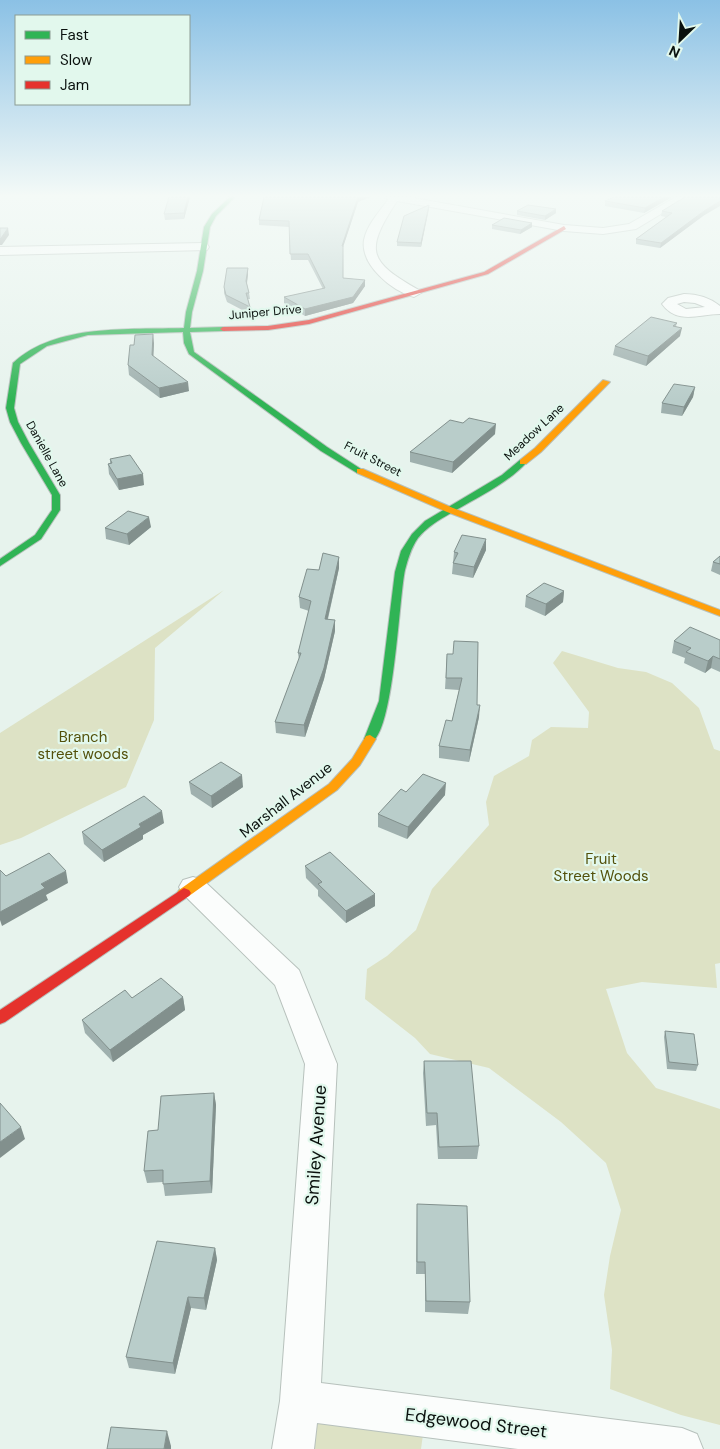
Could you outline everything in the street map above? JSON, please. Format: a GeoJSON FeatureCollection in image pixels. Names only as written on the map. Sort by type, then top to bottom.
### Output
{"type":"FeatureCollection","features":[{"type":"Feature","properties":{"kind":"street","name":"Fruit Street"},"geometry":{"type":"LineString","coordinates":[[200,265],[198,280],[189,308],[187,344],[191,353],[291,426],[366,474],[450,510],[720,613]]}},
{"type":"Feature","properties":{"kind":"street"},"geometry":{"type":"LineString","coordinates":[[377,265],[387,277],[414,293]]}},
{"type":"Feature","properties":{"kind":"street","name":"Juniper Drive"},"geometry":{"type":"LineString","coordinates":[[188,328],[268,328],[290,325],[330,316],[486,273],[501,265]]}},
{"type":"Feature","properties":{"kind":"street","name":"Danielle Lane"},"geometry":{"type":"LineString","coordinates":[[0,563],[38,537],[56,510],[56,495],[25,443],[10,408],[17,363],[31,352],[78,334],[117,330],[188,328]]}},
{"type":"Feature","properties":{"kind":"street","name":"Meadow Lane"},"geometry":{"type":"LineString","coordinates":[[450,510],[505,477],[538,450],[606,382]]}},
{"type":"Feature","properties":{"kind":"street","name":"Marshall Avenue"},"geometry":{"type":"LineString","coordinates":[[0,1018],[193,887],[333,787],[356,762],[374,733],[384,701],[400,572],[406,551],[415,536],[428,523],[450,510]]}},
{"type":"Feature","properties":{"kind":"street","name":"Smiley Avenue"},"geometry":{"type":"LineString","coordinates":[[193,887],[288,978],[321,1064],[300,1401],[294,1449]]}},
{"type":"Feature","properties":{"kind":"street","name":"Edgewood Street"},"geometry":{"type":"LineString","coordinates":[[300,1401],[682,1449]]}},
{"type":"Feature","properties":{"kind":"green space","name":"Branch street woods"},"geometry":{"type":"Polygon","coordinates":[[[224,590],[155,648],[154,720],[126,787],[21,838],[0,845],[0,733],[224,590]]]}},
{"type":"Feature","properties":{"kind":"green space","name":"Fruit Street Woods"},"geometry":{"type":"Polygon","coordinates":[[[562,651],[618,668],[646,672],[672,683],[699,708],[714,749],[720,751],[720,963],[715,964],[717,988],[642,982],[606,989],[627,1053],[656,1088],[720,1109],[720,1425],[681,1415],[610,1389],[612,1350],[604,1295],[610,1256],[621,1210],[606,1163],[561,1122],[489,1068],[430,1054],[415,1038],[365,999],[367,969],[387,956],[416,930],[432,889],[489,825],[486,802],[494,776],[529,756],[532,740],[551,727],[588,728],[589,712],[553,663],[562,651]]]}},
{"type":"Feature","properties":{"kind":"green space"},"geometry":{"type":"Polygon","coordinates":[[[319,1420],[424,1427],[421,1449],[302,1449],[303,1440],[319,1420]]]}},
{"type":"Feature","properties":{"kind":"building"},"geometry":{"type":"Polygon","coordinates":[[[313,265],[343,265],[343,278],[365,280],[353,297],[305,309],[284,297],[325,288],[313,265]]]}},
{"type":"Feature","properties":{"kind":"building"},"geometry":{"type":"Polygon","coordinates":[[[227,268],[248,268],[246,281],[249,293],[246,293],[250,307],[226,295],[224,287],[227,268]]]}},
{"type":"Feature","properties":{"kind":"building"},"geometry":{"type":"Polygon","coordinates":[[[651,317],[677,323],[673,326],[682,328],[648,356],[615,346],[651,317]]]}},
{"type":"Feature","properties":{"kind":"building"},"geometry":{"type":"Polygon","coordinates":[[[153,334],[152,355],[188,382],[159,388],[128,365],[130,345],[134,345],[135,335],[153,334]]]}},
{"type":"Feature","properties":{"kind":"building"},"geometry":{"type":"Polygon","coordinates":[[[674,384],[695,387],[684,407],[662,403],[674,384]]]}},
{"type":"Feature","properties":{"kind":"building"},"geometry":{"type":"Polygon","coordinates":[[[469,418],[496,424],[453,462],[410,452],[450,420],[463,423],[469,418]]]}},
{"type":"Feature","properties":{"kind":"building"},"geometry":{"type":"Polygon","coordinates":[[[130,455],[143,474],[117,479],[108,464],[112,463],[110,459],[130,455]]]}},
{"type":"Feature","properties":{"kind":"building"},"geometry":{"type":"Polygon","coordinates":[[[128,511],[149,517],[127,534],[105,528],[128,511]]]}},
{"type":"Feature","properties":{"kind":"building"},"geometry":{"type":"Polygon","coordinates":[[[462,535],[486,539],[474,567],[453,563],[458,553],[454,552],[462,535]]]}},
{"type":"Feature","properties":{"kind":"building"},"geometry":{"type":"Polygon","coordinates":[[[323,553],[339,557],[325,619],[335,620],[324,668],[304,725],[275,722],[301,653],[298,653],[311,601],[299,597],[307,569],[319,570],[323,553]]]}},
{"type":"Feature","properties":{"kind":"building"},"geometry":{"type":"Polygon","coordinates":[[[720,556],[720,564],[713,562],[720,556]]]}},
{"type":"Feature","properties":{"kind":"building"},"geometry":{"type":"Polygon","coordinates":[[[544,583],[564,591],[546,604],[526,596],[544,583]]]}},
{"type":"Feature","properties":{"kind":"building"},"geometry":{"type":"Polygon","coordinates":[[[690,627],[720,640],[720,659],[713,656],[708,661],[686,652],[691,648],[674,641],[690,627]]]}},
{"type":"Feature","properties":{"kind":"building"},"geometry":{"type":"Polygon","coordinates":[[[454,641],[478,642],[477,705],[480,705],[470,750],[439,746],[446,720],[452,721],[462,678],[446,678],[447,654],[453,654],[454,641]]]}},
{"type":"Feature","properties":{"kind":"building"},"geometry":{"type":"Polygon","coordinates":[[[221,762],[242,775],[211,796],[189,782],[221,762]]]}},
{"type":"Feature","properties":{"kind":"building"},"geometry":{"type":"Polygon","coordinates":[[[423,774],[446,783],[408,827],[378,814],[401,789],[406,792],[423,774]]]}},
{"type":"Feature","properties":{"kind":"building"},"geometry":{"type":"Polygon","coordinates":[[[144,796],[162,811],[139,824],[141,827],[102,850],[82,832],[144,796]]]}},
{"type":"Feature","properties":{"kind":"building"},"geometry":{"type":"Polygon","coordinates":[[[330,852],[375,894],[346,911],[318,884],[322,882],[305,866],[330,852]]]}},
{"type":"Feature","properties":{"kind":"building"},"geometry":{"type":"Polygon","coordinates":[[[49,853],[66,871],[41,884],[45,888],[0,912],[0,870],[6,876],[49,853]]]}},
{"type":"Feature","properties":{"kind":"building"},"geometry":{"type":"Polygon","coordinates":[[[161,978],[183,997],[110,1050],[82,1020],[125,990],[132,998],[161,978]]]}},
{"type":"Feature","properties":{"kind":"building"},"geometry":{"type":"Polygon","coordinates":[[[665,1031],[694,1034],[698,1065],[669,1062],[665,1031]]]}},
{"type":"Feature","properties":{"kind":"building"},"geometry":{"type":"Polygon","coordinates":[[[424,1061],[471,1061],[479,1146],[439,1147],[437,1113],[427,1113],[424,1061]]]}},
{"type":"Feature","properties":{"kind":"building"},"geometry":{"type":"Polygon","coordinates":[[[214,1093],[210,1181],[163,1184],[163,1170],[144,1171],[148,1131],[158,1130],[161,1096],[214,1093]]]}},
{"type":"Feature","properties":{"kind":"building"},"geometry":{"type":"Polygon","coordinates":[[[0,1103],[21,1127],[0,1142],[0,1103]]]}},
{"type":"Feature","properties":{"kind":"building"},"geometry":{"type":"Polygon","coordinates":[[[417,1204],[467,1206],[470,1302],[426,1301],[425,1262],[417,1262],[417,1204]]]}},
{"type":"Feature","properties":{"kind":"building"},"geometry":{"type":"Polygon","coordinates":[[[157,1241],[215,1248],[204,1298],[188,1297],[173,1363],[126,1357],[157,1241]]]}},
{"type":"Feature","properties":{"kind":"building"},"geometry":{"type":"Polygon","coordinates":[[[111,1427],[167,1431],[164,1449],[107,1449],[111,1427]]]}},
{"type":"Feature","properties":{"kind":"traffic: fast"},"geometry":{"type":"LineString","coordinates":[[201,265],[187,322],[188,343],[191,353],[324,449],[360,471]]}},
{"type":"Feature","properties":{"kind":"traffic: fast"},"geometry":{"type":"LineString","coordinates":[[0,563],[38,537],[56,510],[56,495],[25,443],[14,422],[10,408],[17,363],[45,345],[88,333],[223,329]]}},
{"type":"Feature","properties":{"kind":"traffic: fast"},"geometry":{"type":"LineString","coordinates":[[370,739],[384,701],[400,572],[406,551],[415,536],[428,523],[505,477],[523,462]]}},
{"type":"Feature","properties":{"kind":"traffic: slow"},"geometry":{"type":"LineString","coordinates":[[523,462],[538,450],[606,382]]}},
{"type":"Feature","properties":{"kind":"traffic: slow"},"geometry":{"type":"LineString","coordinates":[[360,471],[450,510],[720,613]]}},
{"type":"Feature","properties":{"kind":"traffic: slow"},"geometry":{"type":"LineString","coordinates":[[184,893],[333,787],[356,762],[370,739]]}},
{"type":"Feature","properties":{"kind":"traffic: jam"},"geometry":{"type":"LineString","coordinates":[[223,329],[268,328],[309,322],[486,273],[501,265]]}},
{"type":"Feature","properties":{"kind":"traffic: jam"},"geometry":{"type":"LineString","coordinates":[[0,1018],[184,893]]}}]}
